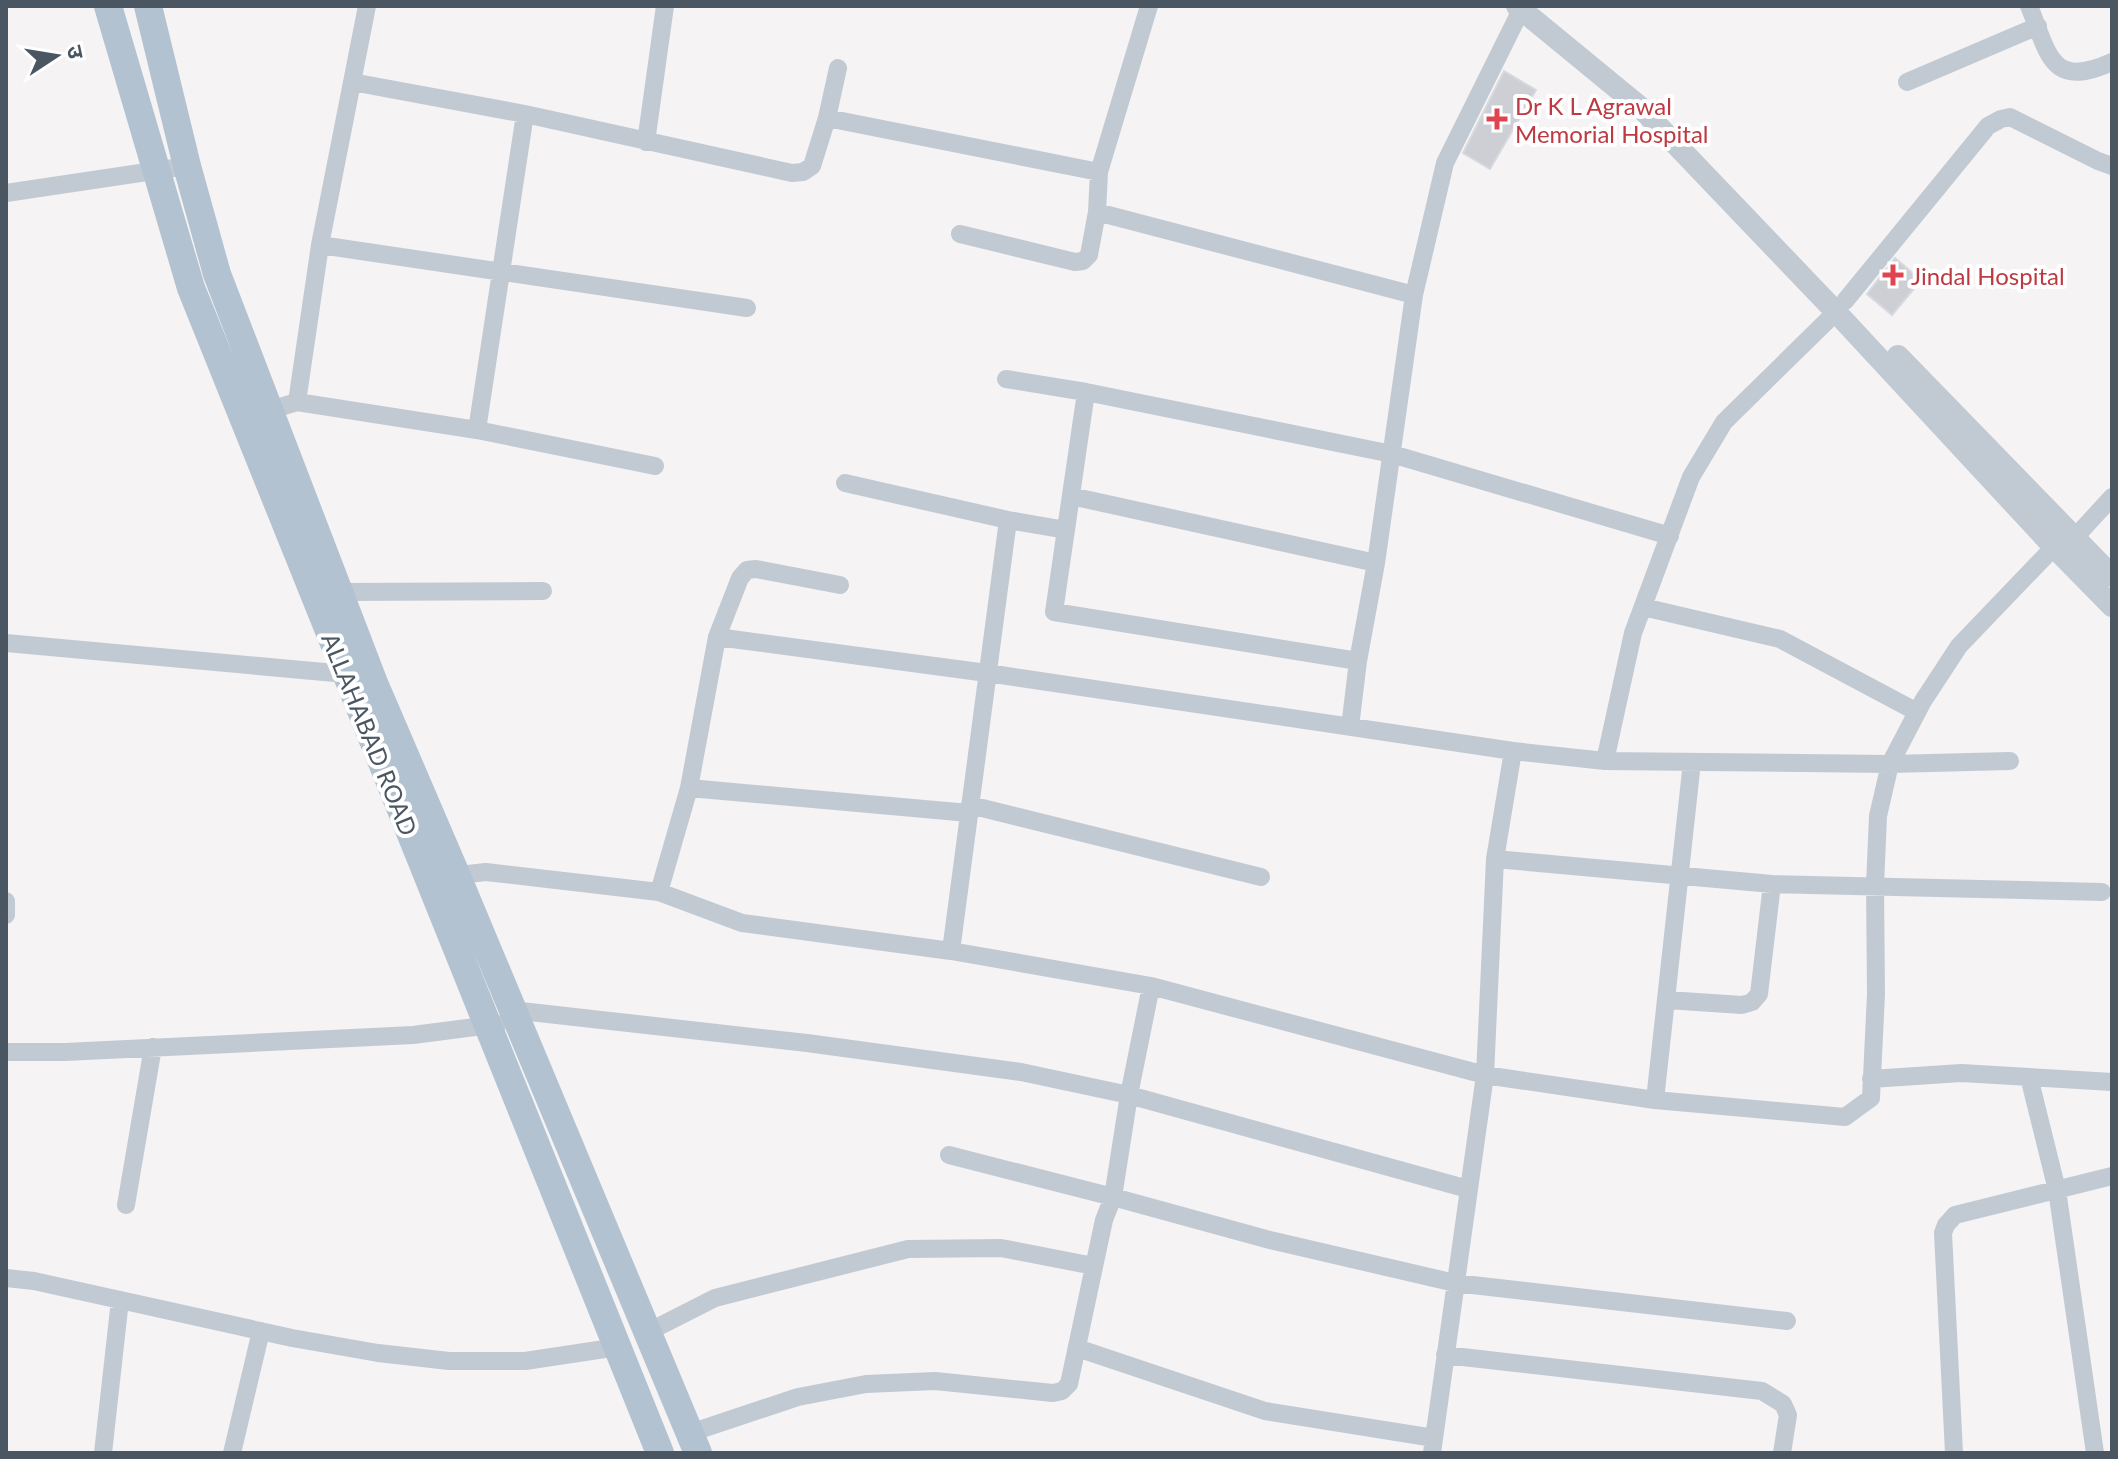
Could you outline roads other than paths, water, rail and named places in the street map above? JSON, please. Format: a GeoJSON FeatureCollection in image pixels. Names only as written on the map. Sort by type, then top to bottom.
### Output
{"type":"FeatureCollection","features":[{"type":"Feature","properties":{"kind":"main road"},"geometry":{"type":"LineString","coordinates":[[148,6],[187,166],[256,414],[339,592],[442,878]]}},
{"type":"Feature","properties":{"kind":"main road","name":"ALLAHABAD ROAD"},"geometry":{"type":"LineString","coordinates":[[110,11],[191,288],[256,414],[346,674],[506,1019],[618,1347],[660,1453]]}},
{"type":"Feature","properties":{"kind":"main road"},"geometry":{"type":"LineString","coordinates":[[506,1019],[648,1332],[694,1443]]}},
{"type":"Feature","properties":{"kind":"street"},"geometry":{"type":"LineString","coordinates":[[297,402],[320,245],[367,6]]}},
{"type":"Feature","properties":{"kind":"street"},"geometry":{"type":"LineString","coordinates":[[646,142],[665,6]]}},
{"type":"Feature","properties":{"kind":"street"},"geometry":{"type":"LineString","coordinates":[[960,234],[1075,262],[1083,261],[1089,255],[1097,212],[1099,172],[1149,6]]}},
{"type":"Feature","properties":{"kind":"street"},"geometry":{"type":"LineString","coordinates":[[2029,6],[2052,60],[2063,70],[2075,73],[2092,71],[2112,62]]}},
{"type":"Feature","properties":{"kind":"street"},"geometry":{"type":"LineString","coordinates":[[1350,727],[1414,295],[1445,163],[1524,7],[1640,107],[1841,306],[2063,546],[2112,606]]}},
{"type":"Feature","properties":{"kind":"street"},"geometry":{"type":"LineString","coordinates":[[1907,82],[2038,26]]}},
{"type":"Feature","properties":{"kind":"street"},"geometry":{"type":"LineString","coordinates":[[352,82],[525,114],[792,173],[803,172],[812,166],[838,68]]}},
{"type":"Feature","properties":{"kind":"street"},"geometry":{"type":"LineString","coordinates":[[477,430],[525,114]]}},
{"type":"Feature","properties":{"kind":"street"},"geometry":{"type":"LineString","coordinates":[[1605,761],[1633,633],[1691,477],[1724,422],[1841,306],[1988,126],[2010,117],[2112,166]]}},
{"type":"Feature","properties":{"kind":"street"},"geometry":{"type":"LineString","coordinates":[[827,118],[1099,172]]}},
{"type":"Feature","properties":{"kind":"street"},"geometry":{"type":"LineString","coordinates":[[6,193],[187,166]]}},
{"type":"Feature","properties":{"kind":"street"},"geometry":{"type":"LineString","coordinates":[[1097,212],[1414,295]]}},
{"type":"Feature","properties":{"kind":"street"},"geometry":{"type":"LineString","coordinates":[[320,245],[747,308]]}},
{"type":"Feature","properties":{"kind":"street"},"geometry":{"type":"LineString","coordinates":[[1006,379],[1086,392],[1392,454],[1670,536]]}},
{"type":"Feature","properties":{"kind":"street"},"geometry":{"type":"LineString","coordinates":[[1086,392],[1054,612],[1358,661]]}},
{"type":"Feature","properties":{"kind":"street"},"geometry":{"type":"LineString","coordinates":[[256,414],[297,402],[477,430],[655,466]]}},
{"type":"Feature","properties":{"kind":"street"},"geometry":{"type":"LineString","coordinates":[[845,483],[1066,530]]}},
{"type":"Feature","properties":{"kind":"street"},"geometry":{"type":"LineString","coordinates":[[1071,496],[1376,563]]}},
{"type":"Feature","properties":{"kind":"street"},"geometry":{"type":"LineString","coordinates":[[442,878],[486,872],[659,892],[742,923],[951,951],[1151,986],[1485,1075],[1655,1100],[1845,1117],[1871,1098],[1876,994],[1878,816],[1890,764],[1917,712],[1959,646],[2112,497]]}},
{"type":"Feature","properties":{"kind":"street"},"geometry":{"type":"LineString","coordinates":[[951,951],[1008,520]]}},
{"type":"Feature","properties":{"kind":"street"},"geometry":{"type":"LineString","coordinates":[[2063,546],[2112,576]]}},
{"type":"Feature","properties":{"kind":"street"},"geometry":{"type":"LineString","coordinates":[[659,892],[689,788],[717,637],[740,578],[747,570],[756,569],[840,585]]}},
{"type":"Feature","properties":{"kind":"street"},"geometry":{"type":"LineString","coordinates":[[339,592],[543,591]]}},
{"type":"Feature","properties":{"kind":"street"},"geometry":{"type":"LineString","coordinates":[[1643,607],[1780,639],[1917,712]]}},
{"type":"Feature","properties":{"kind":"street"},"geometry":{"type":"LineString","coordinates":[[717,637],[987,673],[1513,751],[1605,761],[1890,764],[2010,761]]}},
{"type":"Feature","properties":{"kind":"street"},"geometry":{"type":"LineString","coordinates":[[6,643],[346,674]]}},
{"type":"Feature","properties":{"kind":"street"},"geometry":{"type":"LineString","coordinates":[[1077,1348],[1265,1411],[1433,1446],[1485,1075],[1495,859],[1513,751]]}},
{"type":"Feature","properties":{"kind":"street"},"geometry":{"type":"LineString","coordinates":[[1655,1100],[1692,762]]}},
{"type":"Feature","properties":{"kind":"street"},"geometry":{"type":"LineString","coordinates":[[689,788],[970,809],[1261,877]]}},
{"type":"Feature","properties":{"kind":"street"},"geometry":{"type":"LineString","coordinates":[[1495,859],[1772,884],[2102,892]]}},
{"type":"Feature","properties":{"kind":"street"},"geometry":{"type":"LineString","coordinates":[[1667,1000],[1742,1005],[1752,1002],[1759,994],[1772,884]]}},
{"type":"Feature","properties":{"kind":"street"},"geometry":{"type":"LineString","coordinates":[[6,901],[6,915]]}},
{"type":"Feature","properties":{"kind":"street"},"geometry":{"type":"LineString","coordinates":[[694,1443],[798,1397],[866,1384],[935,1381],[1053,1393],[1062,1391],[1069,1384],[1104,1220],[1113,1197],[1151,986]]}},
{"type":"Feature","properties":{"kind":"street"},"geometry":{"type":"LineString","coordinates":[[6,1052],[65,1052],[413,1035],[506,1019],[807,1043],[1006,1069],[1129,1095],[1468,1189]]}},
{"type":"Feature","properties":{"kind":"street"},"geometry":{"type":"LineString","coordinates":[[126,1205],[153,1047]]}},
{"type":"Feature","properties":{"kind":"street"},"geometry":{"type":"LineString","coordinates":[[1871,1079],[1961,1073],[2112,1082]]}},
{"type":"Feature","properties":{"kind":"street"},"geometry":{"type":"LineString","coordinates":[[2029,1077],[2057,1190],[2095,1453]]}},
{"type":"Feature","properties":{"kind":"street"},"geometry":{"type":"LineString","coordinates":[[949,1155],[1270,1240],[1455,1283],[1787,1321]]}},
{"type":"Feature","properties":{"kind":"street"},"geometry":{"type":"LineString","coordinates":[[1954,1453],[1943,1233],[1946,1225],[1955,1215],[2112,1176]]}},
{"type":"Feature","properties":{"kind":"street"},"geometry":{"type":"LineString","coordinates":[[648,1332],[715,1298],[908,1249],[1001,1248],[1094,1266]]}},
{"type":"Feature","properties":{"kind":"street"},"geometry":{"type":"LineString","coordinates":[[6,1278],[34,1281],[261,1331],[378,1353],[449,1361],[525,1361],[618,1347]]}},
{"type":"Feature","properties":{"kind":"street"},"geometry":{"type":"LineString","coordinates":[[103,1453],[120,1300]]}},
{"type":"Feature","properties":{"kind":"street"},"geometry":{"type":"LineString","coordinates":[[232,1453],[261,1331]]}},
{"type":"Feature","properties":{"kind":"street"},"geometry":{"type":"LineString","coordinates":[[1445,1355],[1762,1391],[1783,1404],[1788,1415],[1782,1453]]}},
{"type":"Feature","properties":{"kind":"place","name":"Dr K L Agrawal Memorial Hospital"},"geometry":{"type":"Point","coordinates":[1497,119]}},
{"type":"Feature","properties":{"kind":"place","name":"Jindal Hospital"},"geometry":{"type":"Point","coordinates":[1893,275]}}]}
